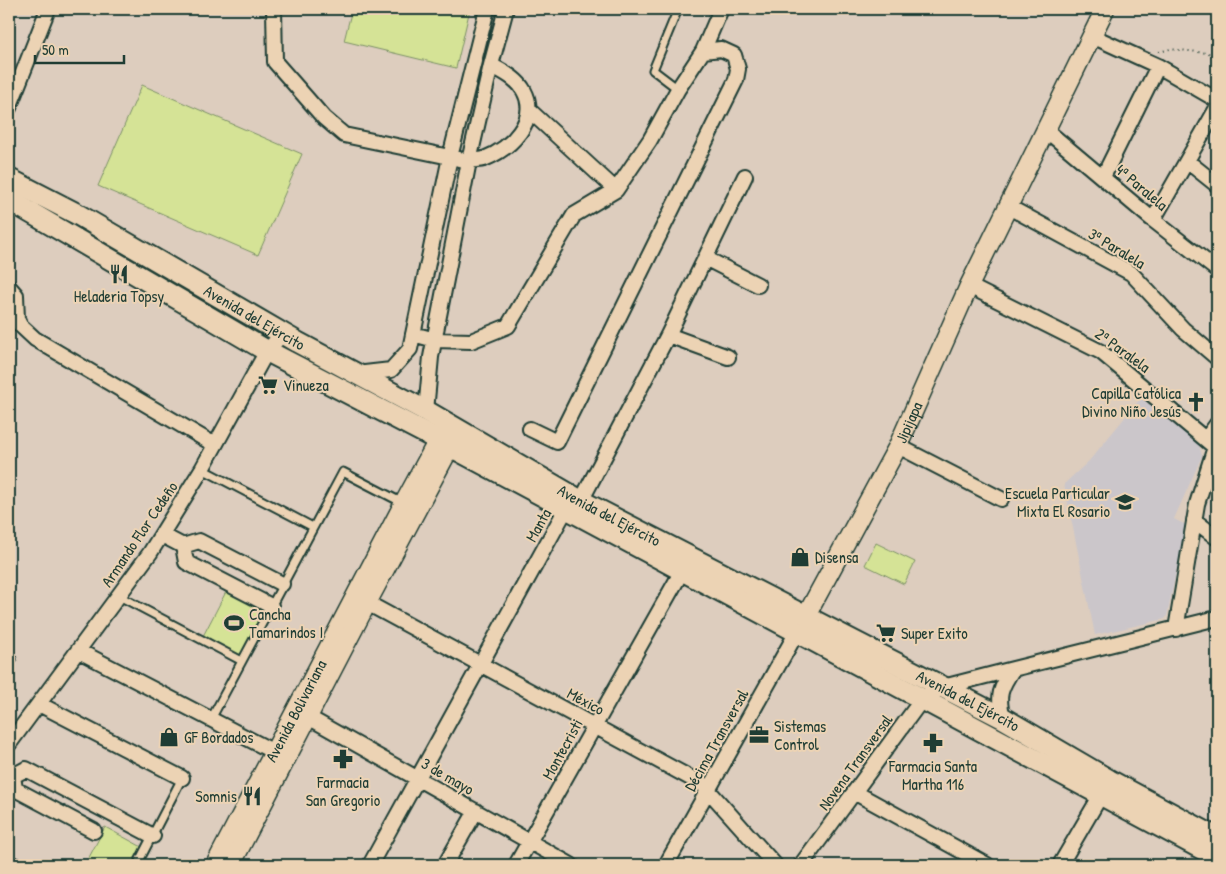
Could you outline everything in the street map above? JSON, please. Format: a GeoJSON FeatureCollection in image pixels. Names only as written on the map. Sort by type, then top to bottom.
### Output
{"type":"FeatureCollection","features":[{"type":"Feature","properties":{"kind":"main road","name":"Avenida del Ejército"},"geometry":{"type":"LineString","coordinates":[[9,179],[77,214],[355,374],[426,412],[448,436]]}},
{"type":"Feature","properties":{"kind":"main road","name":"Avenida del Ejército"},"geometry":{"type":"LineString","coordinates":[[9,200],[268,351],[448,436],[574,505],[802,624],[923,698],[1105,787],[1217,838]]}},
{"type":"Feature","properties":{"kind":"main road","name":"Avenida del Ejército"},"geometry":{"type":"LineString","coordinates":[[574,505],[682,571],[943,687],[1003,718],[1105,787],[1217,857]]}},
{"type":"Feature","properties":{"kind":"street"},"geometry":{"type":"LineString","coordinates":[[9,108],[48,9]]}},
{"type":"Feature","properties":{"kind":"street"},"geometry":{"type":"LineString","coordinates":[[274,9],[275,62],[324,118],[344,135],[469,161],[483,159],[501,151],[522,132],[529,110]]}},
{"type":"Feature","properties":{"kind":"street"},"geometry":{"type":"LineString","coordinates":[[355,374],[390,370],[410,349],[450,157],[487,9]]}},
{"type":"Feature","properties":{"kind":"street"},"geometry":{"type":"LineString","coordinates":[[426,412],[431,357],[469,161],[506,9]]}},
{"type":"Feature","properties":{"kind":"street"},"geometry":{"type":"LineString","coordinates":[[413,334],[435,340],[471,341],[508,326],[574,215],[616,190],[650,140],[678,89],[703,51],[721,9]]}},
{"type":"Feature","properties":{"kind":"street","name":"Jipijapa"},"geometry":{"type":"LineString","coordinates":[[802,624],[898,446],[969,286],[1103,14]]}},
{"type":"Feature","properties":{"kind":"street"},"geometry":{"type":"LineString","coordinates":[[1092,36],[1158,66],[1217,100]]}},
{"type":"Feature","properties":{"kind":"street"},"geometry":{"type":"LineString","coordinates":[[530,429],[557,442],[736,80],[738,69],[734,55],[721,49],[703,51]]}},
{"type":"Feature","properties":{"kind":"street"},"geometry":{"type":"LineString","coordinates":[[491,66],[514,79],[524,92],[529,110],[616,190]]}},
{"type":"Feature","properties":{"kind":"street"},"geometry":{"type":"LineString","coordinates":[[1103,177],[1158,66]]}},
{"type":"Feature","properties":{"kind":"street"},"geometry":{"type":"LineString","coordinates":[[1153,220],[1217,108]]}},
{"type":"Feature","properties":{"kind":"street","name":"4ª Paralela"},"geometry":{"type":"LineString","coordinates":[[1046,130],[1153,220],[1217,270]]}},
{"type":"Feature","properties":{"kind":"street"},"geometry":{"type":"LineString","coordinates":[[1186,161],[1217,185]]}},
{"type":"Feature","properties":{"kind":"street","name":"Manta"},"geometry":{"type":"LineString","coordinates":[[373,864],[417,778],[480,664],[574,505],[668,335],[745,176]]}},
{"type":"Feature","properties":{"kind":"street","name":"3ª Paralela"},"geometry":{"type":"LineString","coordinates":[[1007,206],[1132,273],[1183,329],[1217,358]]}},
{"type":"Feature","properties":{"kind":"street"},"geometry":{"type":"LineString","coordinates":[[705,258],[758,285]]}},
{"type":"Feature","properties":{"kind":"street","name":"2ª Paralela"},"geometry":{"type":"LineString","coordinates":[[969,286],[1101,352],[1213,445]]}},
{"type":"Feature","properties":{"kind":"street"},"geometry":{"type":"LineString","coordinates":[[9,287],[16,295],[16,319],[35,339],[215,446]]}},
{"type":"Feature","properties":{"kind":"street","name":"Armando Flor Cedeño"},"geometry":{"type":"LineString","coordinates":[[9,744],[79,651],[162,535],[202,469],[268,351],[283,333]]}},
{"type":"Feature","properties":{"kind":"street"},"geometry":{"type":"LineString","coordinates":[[668,335],[728,357]]}},
{"type":"Feature","properties":{"kind":"street"},"geometry":{"type":"LineString","coordinates":[[1176,628],[1194,520],[1217,424]]}},
{"type":"Feature","properties":{"kind":"street","name":"Avenida Bolivariana"},"geometry":{"type":"LineString","coordinates":[[231,865],[308,717],[404,503],[448,436]]}},
{"type":"Feature","properties":{"kind":"street","name":"Avenida Bolivariana"},"geometry":{"type":"LineString","coordinates":[[215,865],[274,752],[361,599],[448,436]]}},
{"type":"Feature","properties":{"kind":"street"},"geometry":{"type":"LineString","coordinates":[[898,446],[1001,499]]}},
{"type":"Feature","properties":{"kind":"street"},"geometry":{"type":"LineString","coordinates":[[1194,520],[1217,538]]}},
{"type":"Feature","properties":{"kind":"street"},"geometry":{"type":"LineString","coordinates":[[162,535],[183,546],[199,541],[282,584]]}},
{"type":"Feature","properties":{"kind":"street"},"geometry":{"type":"LineString","coordinates":[[183,546],[186,562],[271,606]]}},
{"type":"Feature","properties":{"kind":"street","name":"Montecristi"},"geometry":{"type":"LineString","coordinates":[[516,865],[682,571]]}},
{"type":"Feature","properties":{"kind":"street","name":"México"},"geometry":{"type":"LineString","coordinates":[[361,599],[709,789],[775,865]]}},
{"type":"Feature","properties":{"kind":"street","name":"Novena Transversal"},"geometry":{"type":"LineString","coordinates":[[801,865],[923,698],[943,687],[1217,618]]}},
{"type":"Feature","properties":{"kind":"street","name":"Décima Transversal"},"geometry":{"type":"LineString","coordinates":[[666,865],[802,624]]}},
{"type":"Feature","properties":{"kind":"street"},"geometry":{"type":"LineString","coordinates":[[79,651],[274,752]]}},
{"type":"Feature","properties":{"kind":"street"},"geometry":{"type":"LineString","coordinates":[[1003,718],[999,703],[1000,692],[1013,669]]}},
{"type":"Feature","properties":{"kind":"street"},"geometry":{"type":"LineString","coordinates":[[39,704],[182,778]]}},
{"type":"Feature","properties":{"kind":"street","name":"3 de mayo"},"geometry":{"type":"LineString","coordinates":[[308,717],[571,865]]}},
{"type":"Feature","properties":{"kind":"street"},"geometry":{"type":"LineString","coordinates":[[94,831],[15,789],[11,775],[26,769],[152,836]]}},
{"type":"Feature","properties":{"kind":"street"},"geometry":{"type":"LineString","coordinates":[[1060,865],[1105,787]]}},
{"type":"Feature","properties":{"kind":"street"},"geometry":{"type":"LineString","coordinates":[[854,792],[988,865]]}},
{"type":"Feature","properties":{"kind":"street"},"geometry":{"type":"LineString","coordinates":[[445,865],[476,811]]}},
{"type":"Feature","properties":{"kind":"lane"},"geometry":{"type":"LineString","coordinates":[[678,9],[653,70],[678,89]]}},
{"type":"Feature","properties":{"kind":"lane"},"geometry":{"type":"LineString","coordinates":[[202,469],[313,527]]}},
{"type":"Feature","properties":{"kind":"lane"},"geometry":{"type":"LineString","coordinates":[[211,719],[343,472],[404,503]]}},
{"type":"Feature","properties":{"kind":"lane"},"geometry":{"type":"LineString","coordinates":[[119,596],[242,661]]}},
{"type":"Feature","properties":{"kind":"lane"},"geometry":{"type":"LineString","coordinates":[[137,865],[182,778]]}},
{"type":"Feature","properties":{"kind":"lane"},"geometry":{"type":"LineString","coordinates":[[9,859],[21,865]]}},
{"type":"Feature","properties":{"kind":"path"},"geometry":{"type":"LineString","coordinates":[[1140,57],[1170,49],[1217,54]]}},
{"type":"Feature","properties":{"kind":"shaded area","name":"Escuela Particular Mixta El Rosario"},"geometry":{"type":"Polygon","coordinates":[[[1141,398],[1199,444],[1202,456],[1174,519],[1186,525],[1167,616],[1165,619],[1095,635],[1064,484],[1089,461],[1141,398]]]}},
{"type":"Feature","properties":{"kind":"green space"},"geometry":{"type":"Polygon","coordinates":[[[352,9],[470,9],[456,68],[344,41],[352,9]]]}},
{"type":"Feature","properties":{"kind":"green space"},"geometry":{"type":"Polygon","coordinates":[[[142,85],[302,154],[258,255],[98,186],[142,85]]]}},
{"type":"Feature","properties":{"kind":"green space"},"geometry":{"type":"Polygon","coordinates":[[[876,543],[915,562],[904,584],[865,565],[876,543]]]}},
{"type":"Feature","properties":{"kind":"green space","name":"Cancha Tamarindos I"},"geometry":{"type":"Polygon","coordinates":[[[228,588],[266,608],[241,658],[202,638],[228,588]]]}},
{"type":"Feature","properties":{"kind":"green space"},"geometry":{"type":"Polygon","coordinates":[[[105,827],[142,847],[133,865],[85,865],[105,827]]]}},
{"type":"Feature","properties":{"kind":"place","name":"Heladeria Topsy"},"geometry":{"type":"Point","coordinates":[119,274]}},
{"type":"Feature","properties":{"kind":"place","name":"Vinueza"},"geometry":{"type":"Point","coordinates":[268,385]}},
{"type":"Feature","properties":{"kind":"place","name":"Capilla Católica Divino Niño Jesús"},"geometry":{"type":"Point","coordinates":[1196,402]}},
{"type":"Feature","properties":{"kind":"place","name":"Escuela Particular Mixta El Rosario"},"geometry":{"type":"Point","coordinates":[1125,502]}},
{"type":"Feature","properties":{"kind":"place","name":"Disensa"},"geometry":{"type":"Point","coordinates":[800,557]}},
{"type":"Feature","properties":{"kind":"place","name":"Cancha Tamarindos I"},"geometry":{"type":"Point","coordinates":[234,623]}},
{"type":"Feature","properties":{"kind":"place","name":"Super Exito"},"geometry":{"type":"Point","coordinates":[886,633]}},
{"type":"Feature","properties":{"kind":"place","name":"Sistemas Control"},"geometry":{"type":"Point","coordinates":[759,735]}},
{"type":"Feature","properties":{"kind":"place","name":"GF Bordados"},"geometry":{"type":"Point","coordinates":[169,737]}},
{"type":"Feature","properties":{"kind":"place","name":"Farmacia Santa Martha 116"},"geometry":{"type":"Point","coordinates":[933,743]}},
{"type":"Feature","properties":{"kind":"place","name":"Farmacia San Gregorio"},"geometry":{"type":"Point","coordinates":[343,759]}},
{"type":"Feature","properties":{"kind":"place","name":"Somnis"},"geometry":{"type":"Point","coordinates":[252,796]}}]}
